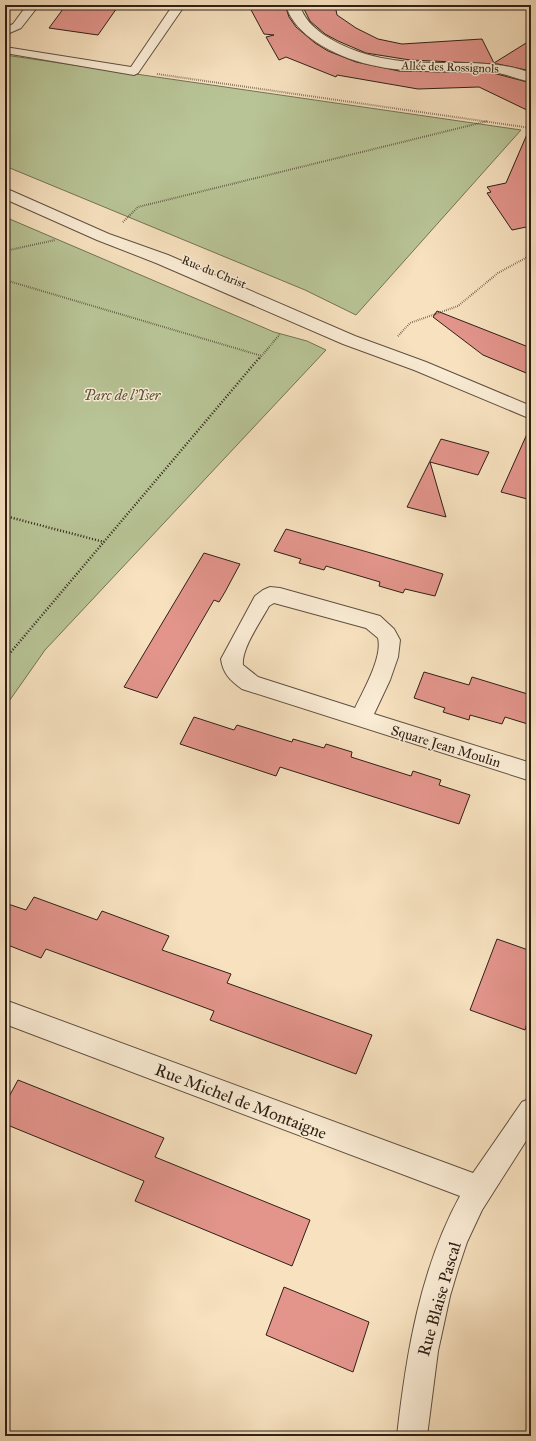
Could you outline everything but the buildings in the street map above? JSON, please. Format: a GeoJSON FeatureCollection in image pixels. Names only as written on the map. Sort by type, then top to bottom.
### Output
{"type":"FeatureCollection","features":[{"type":"Feature","properties":{"kind":"street","name":"Allée des Rossignols"},"geometry":{"type":"LineString","coordinates":[[293,5],[300,20],[318,36],[338,48],[367,59],[382,63],[415,67],[497,68],[509,70],[531,78]]}},
{"type":"Feature","properties":{"kind":"street","name":"Rue du Christ"},"geometry":{"type":"LineString","coordinates":[[5,185],[342,325],[388,347],[420,366]]}},
{"type":"Feature","properties":{"kind":"street","name":"Rue du Christ"},"geometry":{"type":"LineString","coordinates":[[5,193],[103,237],[162,259],[360,344],[420,366],[531,413]]}},
{"type":"Feature","properties":{"kind":"street","name":"Square Jean Moulin"},"geometry":{"type":"LineString","coordinates":[[361,720],[386,661],[390,647],[389,638],[382,629],[373,622],[280,596],[270,595],[262,601],[232,659],[233,668],[240,676],[250,683],[361,720],[531,772]]}},
{"type":"Feature","properties":{"kind":"street","name":"Rue Michel de Montaigne"},"geometry":{"type":"LineString","coordinates":[[8,1020],[478,1189]]}},
{"type":"Feature","properties":{"kind":"street","name":"Rue Blaise Pascal"},"geometry":{"type":"LineString","coordinates":[[412,1436],[422,1354],[432,1310],[449,1255],[464,1216],[478,1189],[516,1130],[531,1111]]}},
{"type":"Feature","properties":{"kind":"lane"},"geometry":{"type":"LineString","coordinates":[[5,32],[17,26],[33,5]]}},
{"type":"Feature","properties":{"kind":"lane"},"geometry":{"type":"LineString","coordinates":[[5,50],[134,71],[179,5]]}},
{"type":"Feature","properties":{"kind":"path"},"geometry":{"type":"LineString","coordinates":[[134,71],[531,128]]}},
{"type":"Feature","properties":{"kind":"path"},"geometry":{"type":"LineString","coordinates":[[113,230],[138,207],[488,121]]}},
{"type":"Feature","properties":{"kind":"path"},"geometry":{"type":"LineString","coordinates":[[5,250],[62,238]]}},
{"type":"Feature","properties":{"kind":"path"},"geometry":{"type":"LineString","coordinates":[[388,347],[410,323],[458,306],[498,273],[531,255]]}},
{"type":"Feature","properties":{"kind":"path"},"geometry":{"type":"LineString","coordinates":[[5,280],[262,356]]}},
{"type":"Feature","properties":{"kind":"path"},"geometry":{"type":"LineString","coordinates":[[5,659],[282,333]]}},
{"type":"Feature","properties":{"kind":"path"},"geometry":{"type":"LineString","coordinates":[[5,516],[104,542]]}},
{"type":"Feature","properties":{"kind":"green space"},"geometry":{"type":"Polygon","coordinates":[[[5,55],[521,130],[356,315],[305,290],[5,166],[5,55]]]}},
{"type":"Feature","properties":{"kind":"green space","name":"Parc de l'Yser"},"geometry":{"type":"Polygon","coordinates":[[[5,217],[274,332],[307,341],[326,350],[45,650],[5,707],[5,217]]]}}]}
